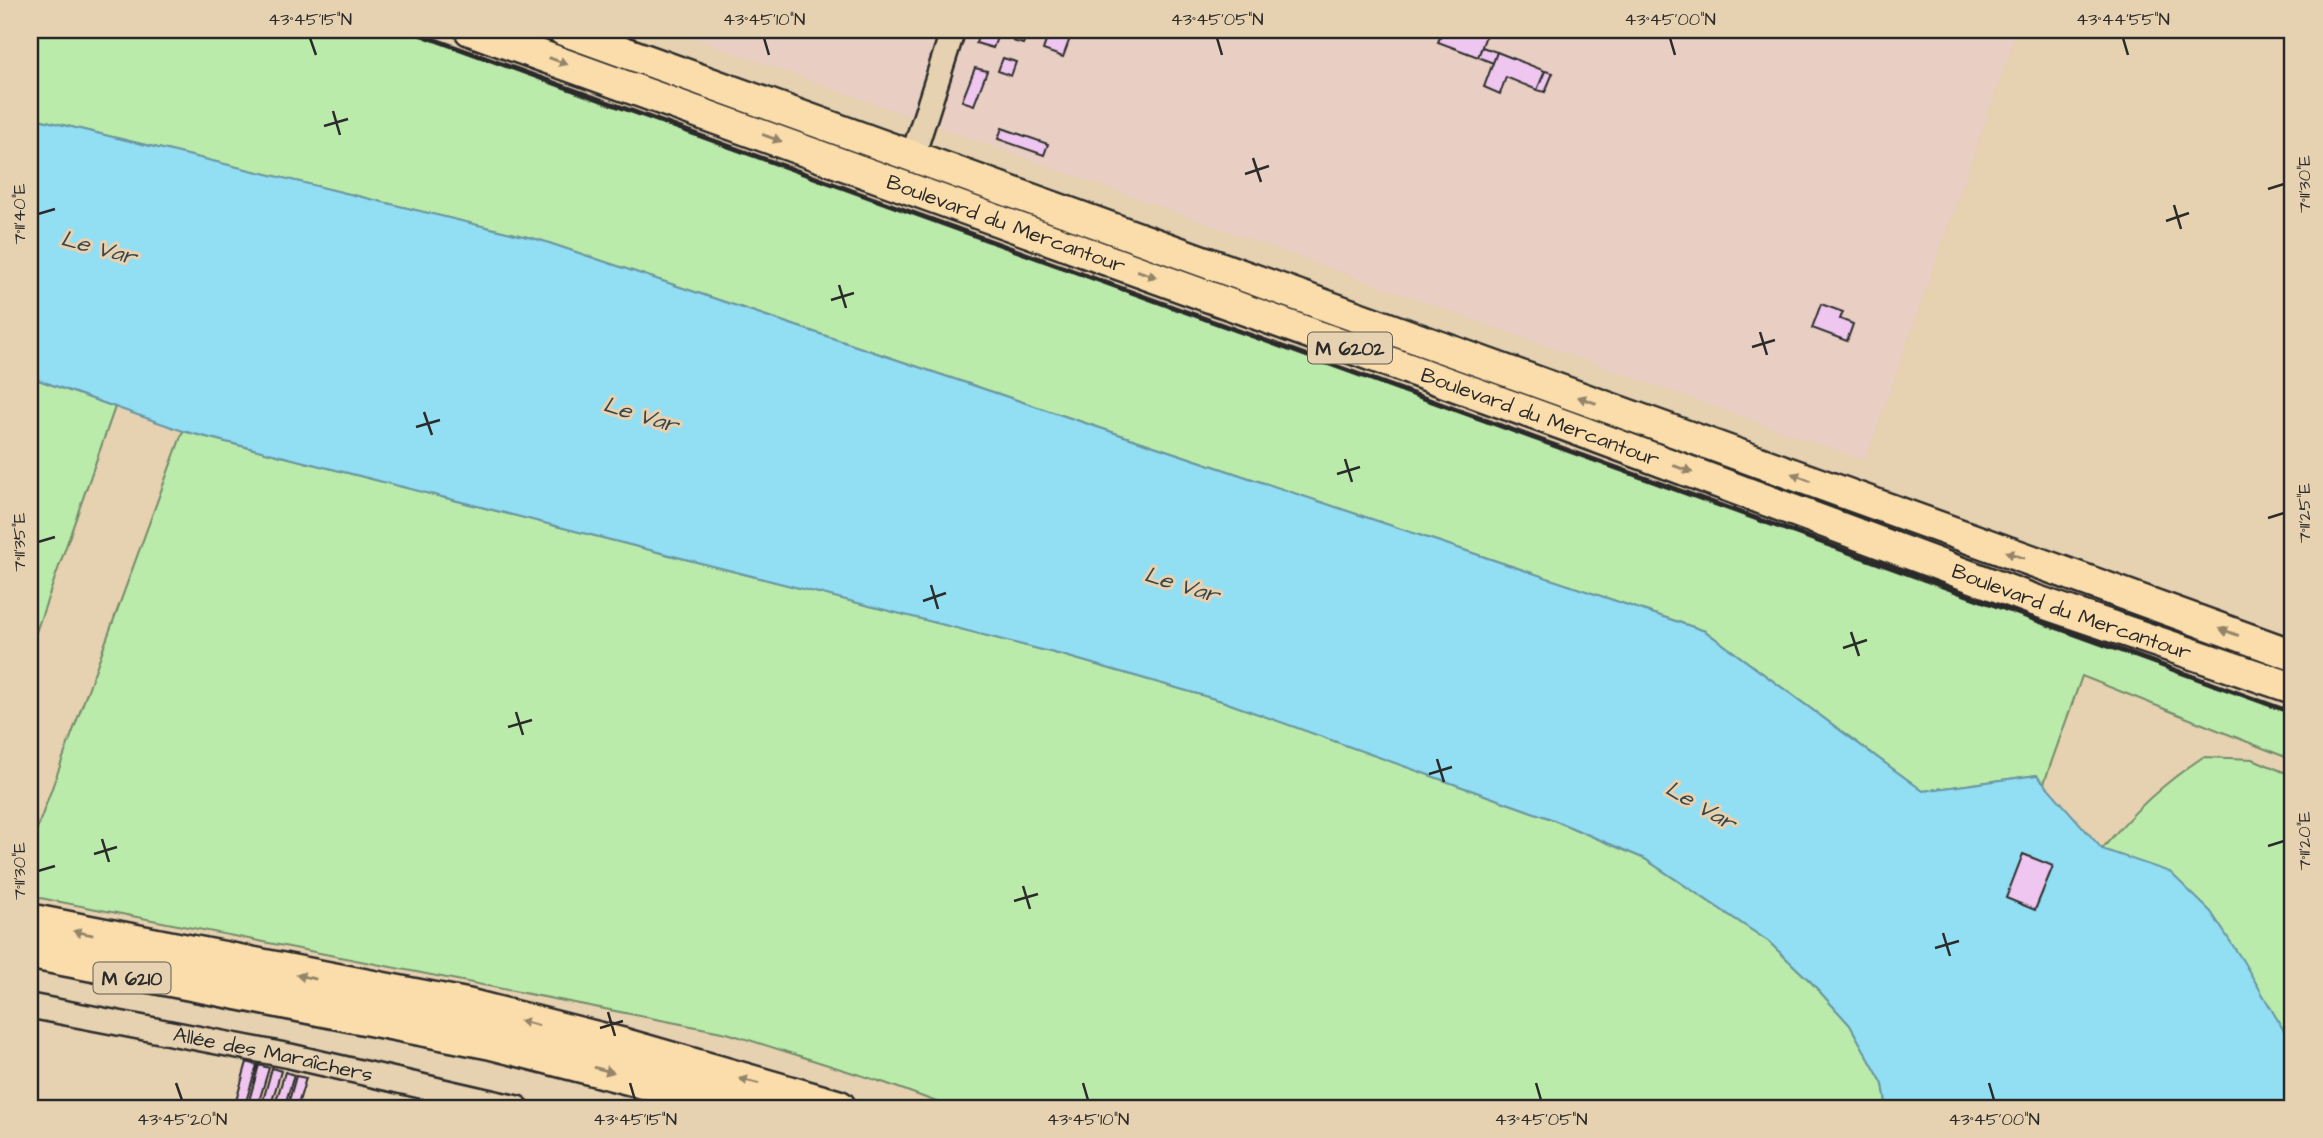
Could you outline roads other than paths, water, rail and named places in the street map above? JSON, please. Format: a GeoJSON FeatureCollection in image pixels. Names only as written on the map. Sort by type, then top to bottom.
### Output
{"type":"FeatureCollection","features":[{"type":"Feature","properties":{"kind":"highway"},"geometry":{"type":"LineString","coordinates":[[30,922],[468,1007],[639,1051],[838,1108]]}},
{"type":"Feature","properties":{"kind":"highway"},"geometry":{"type":"LineString","coordinates":[[30,951],[490,1041],[744,1108]]}},
{"type":"Feature","properties":{"kind":"highway","name":"M 6210"},"geometry":{"type":"LineString","coordinates":[[30,965],[235,992]]}},
{"type":"Feature","properties":{"kind":"main road","name":"Boulevard du Mercantour"},"geometry":{"type":"LineString","coordinates":[[470,30],[1567,426],[2034,600],[2293,688]]}},
{"type":"Feature","properties":{"kind":"main road","name":"Boulevard du Mercantour"},"geometry":{"type":"LineString","coordinates":[[564,30],[2293,655]]}},
{"type":"Feature","properties":{"kind":"street"},"geometry":{"type":"LineString","coordinates":[[913,155],[953,30]]}},
{"type":"Feature","properties":{"kind":"street","name":"Allée des Maraîchers"},"geometry":{"type":"LineString","coordinates":[[30,1006],[290,1056],[517,1108]]}},
{"type":"Feature","properties":{"kind":"water","name":"Le Var"},"geometry":{"type":"Polygon","coordinates":[[[30,117],[540,240],[1705,631],[1923,791],[2037,775],[2102,849],[2170,872],[2211,912],[2293,1046],[2293,1108],[1887,1108],[1883,1084],[1850,1025],[1812,983],[1768,941],[1645,859],[1549,818],[1222,701],[1062,655],[183,431],[30,377],[30,117]]]}},
{"type":"Feature","properties":{"kind":"railway"},"geometry":{"type":"LineString","coordinates":[[408,30],[2293,713]]}}]}
